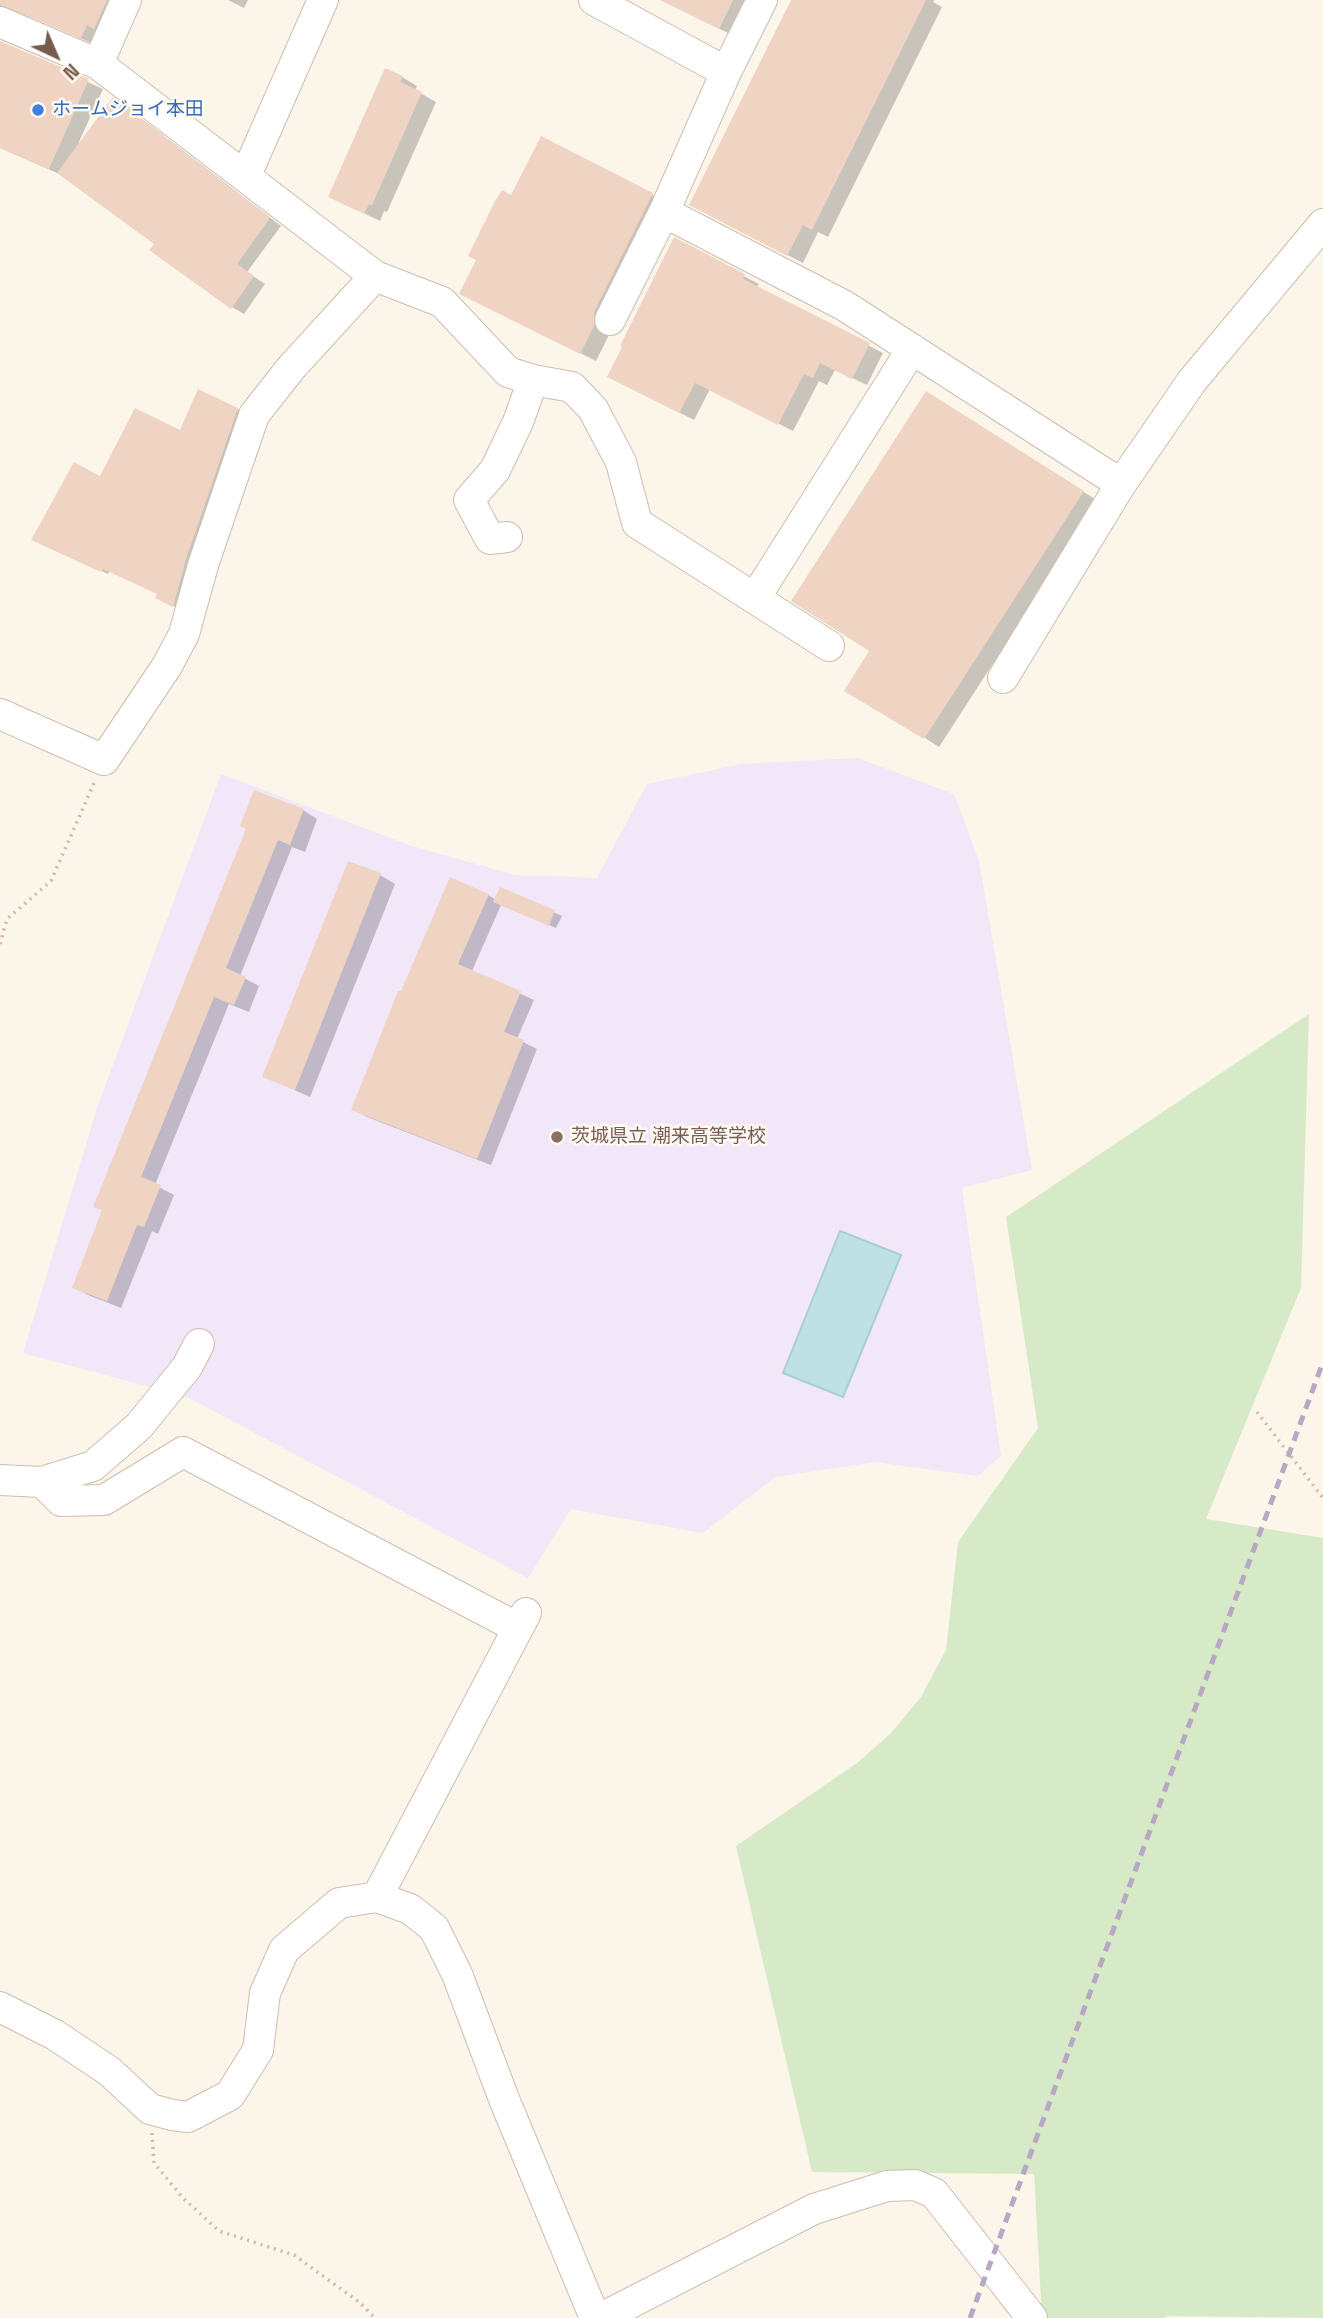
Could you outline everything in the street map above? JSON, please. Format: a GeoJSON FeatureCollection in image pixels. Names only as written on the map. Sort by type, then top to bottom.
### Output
{"type":"FeatureCollection","features":[{"type":"Feature","properties":{"kind":"street"},"geometry":{"type":"LineString","coordinates":[[97,64],[126,0]]}},
{"type":"Feature","properties":{"kind":"street"},"geometry":{"type":"LineString","coordinates":[[246,175],[323,0]]}},
{"type":"Feature","properties":{"kind":"street"},"geometry":{"type":"LineString","coordinates":[[594,0],[726,72]]}},
{"type":"Feature","properties":{"kind":"street"},"geometry":{"type":"LineString","coordinates":[[610,320],[664,212],[726,72],[762,0]]}},
{"type":"Feature","properties":{"kind":"street"},"geometry":{"type":"LineString","coordinates":[[0,22],[97,64],[375,276],[442,302],[508,372],[572,387],[593,409],[621,462],[637,523],[829,646]]}},
{"type":"Feature","properties":{"kind":"street"},"geometry":{"type":"LineString","coordinates":[[664,212],[845,306],[1121,484]]}},
{"type":"Feature","properties":{"kind":"street"},"geometry":{"type":"LineString","coordinates":[[1003,678],[1121,484],[1192,380],[1323,223]]}},
{"type":"Feature","properties":{"kind":"street"},"geometry":{"type":"LineString","coordinates":[[0,715],[104,760],[167,666],[184,634],[203,565],[254,415],[292,368],[375,276]]}},
{"type":"Feature","properties":{"kind":"street"},"geometry":{"type":"LineString","coordinates":[[755,598],[912,349]]}},
{"type":"Feature","properties":{"kind":"street"},"geometry":{"type":"LineString","coordinates":[[507,537],[490,539],[469,500],[495,470],[518,422],[533,380]]}},
{"type":"Feature","properties":{"kind":"street"},"geometry":{"type":"LineString","coordinates":[[0,1480],[42,1482],[93,1466],[139,1426],[187,1367],[199,1345]]}},
{"type":"Feature","properties":{"kind":"street"},"geometry":{"type":"LineString","coordinates":[[42,1482],[61,1501],[104,1500],[183,1451],[522,1621],[377,1897]]}},
{"type":"Feature","properties":{"kind":"street"},"geometry":{"type":"LineString","coordinates":[[0,2007],[55,2035],[109,2071],[150,2109],[188,2116],[230,2095],[258,2050],[265,1993],[284,1950],[339,1903],[377,1897],[410,1909],[434,1928],[457,1973],[504,2099],[596,2318]]}},
{"type":"Feature","properties":{"kind":"street"},"geometry":{"type":"LineString","coordinates":[[601,2318],[814,2209],[887,2186],[915,2185],[934,2193],[1032,2318]]}},
{"type":"Feature","properties":{"kind":"path"},"geometry":{"type":"LineString","coordinates":[[0,944],[7,919],[51,881],[104,760]]}},
{"type":"Feature","properties":{"kind":"path"},"geometry":{"type":"LineString","coordinates":[[1257,1412],[1323,1498]]}},
{"type":"Feature","properties":{"kind":"path"},"geometry":{"type":"LineString","coordinates":[[150,2109],[153,2163],[183,2197],[219,2231],[293,2255],[359,2302],[375,2318]]}},
{"type":"Feature","properties":{"kind":"shaded area","name":"茨城県立 潮来高等学校"},"geometry":{"type":"Polygon","coordinates":[[[858,758],[954,794],[979,861],[1032,1170],[962,1188],[1001,1456],[978,1476],[875,1462],[775,1477],[703,1533],[571,1509],[528,1578],[187,1397],[23,1353],[98,1105],[221,774],[412,846],[515,875],[597,878],[647,784],[741,764],[858,758]]]}},
{"type":"Feature","properties":{"kind":"green space"},"geometry":{"type":"Polygon","coordinates":[[[1309,1014],[1301,1288],[1206,1519],[1323,1538],[1323,2318],[1042,2318],[1034,2174],[812,2172],[736,1846],[857,1763],[890,1734],[921,1697],[946,1650],[958,1542],[1038,1428],[1006,1217],[1309,1014]]]}},
{"type":"Feature","properties":{"kind":"water"},"geometry":{"type":"Polygon","coordinates":[[[840,1231],[901,1255],[843,1397],[783,1373],[840,1231]]]}},
{"type":"Feature","properties":{"kind":"building"},"geometry":{"type":"Polygon","coordinates":[[[0,0],[107,0],[94,29],[87,25],[81,38],[0,5],[0,0]]]}},
{"type":"Feature","properties":{"kind":"building"},"geometry":{"type":"Polygon","coordinates":[[[660,0],[733,0],[719,29],[660,0]]]}},
{"type":"Feature","properties":{"kind":"building"},"geometry":{"type":"Polygon","coordinates":[[[791,0],[926,0],[812,230],[803,225],[787,256],[689,205],[791,0]]]}},
{"type":"Feature","properties":{"kind":"building","name":"ホームジョイ本田"},"geometry":{"type":"Polygon","coordinates":[[[0,41],[89,79],[49,169],[0,148],[0,41]]]}},
{"type":"Feature","properties":{"kind":"building"},"geometry":{"type":"Polygon","coordinates":[[[385,68],[403,76],[400,82],[422,92],[372,205],[369,204],[364,214],[328,197],[385,68]]]}},
{"type":"Feature","properties":{"kind":"building"},"geometry":{"type":"Polygon","coordinates":[[[113,97],[270,218],[237,264],[254,276],[231,309],[149,250],[154,244],[57,173],[113,97]]]}},
{"type":"Feature","properties":{"kind":"building"},"geometry":{"type":"Polygon","coordinates":[[[541,136],[653,193],[594,312],[594,326],[580,354],[459,294],[476,260],[468,256],[494,203],[502,190],[511,195],[541,136]]]}},
{"type":"Feature","properties":{"kind":"building"},"geometry":{"type":"Polygon","coordinates":[[[674,237],[745,274],[743,279],[870,343],[852,379],[820,363],[813,378],[804,374],[778,425],[695,383],[679,413],[607,377],[674,237]]]}},
{"type":"Feature","properties":{"kind":"building"},"geometry":{"type":"Polygon","coordinates":[[[198,389],[238,408],[186,559],[173,607],[155,598],[157,594],[31,540],[74,462],[100,476],[135,408],[180,430],[198,389]]]}},
{"type":"Feature","properties":{"kind":"building"},"geometry":{"type":"Polygon","coordinates":[[[926,391],[1084,491],[924,739],[844,691],[869,651],[791,601],[926,391]]]}},
{"type":"Feature","properties":{"kind":"building"},"geometry":{"type":"Polygon","coordinates":[[[254,790],[304,809],[290,845],[278,840],[226,968],[246,977],[234,1005],[214,997],[141,1177],[161,1185],[144,1227],[137,1225],[107,1301],[72,1288],[102,1210],[93,1207],[246,829],[240,826],[254,790]]]}},
{"type":"Feature","properties":{"kind":"building"},"geometry":{"type":"Polygon","coordinates":[[[348,861],[381,873],[295,1090],[262,1077],[348,861]]]}},
{"type":"Feature","properties":{"kind":"building"},"geometry":{"type":"Polygon","coordinates":[[[450,877],[489,894],[458,964],[521,991],[504,1032],[524,1040],[477,1159],[351,1110],[398,991],[401,991],[450,877]]]}},
{"type":"Feature","properties":{"kind":"building"},"geometry":{"type":"Polygon","coordinates":[[[500,887],[555,910],[549,926],[493,902],[500,887]]]}},
{"type":"Feature","properties":{"kind":"railway"},"geometry":{"type":"LineString","coordinates":[[970,2318],[1323,1362]]}},
{"type":"Feature","properties":{"kind":"place","name":"ホームジョイ本田"},"geometry":{"type":"Point","coordinates":[38,110]}},
{"type":"Feature","properties":{"kind":"place","name":"茨城県立 潮来高等学校"},"geometry":{"type":"Point","coordinates":[557,1137]}}]}
